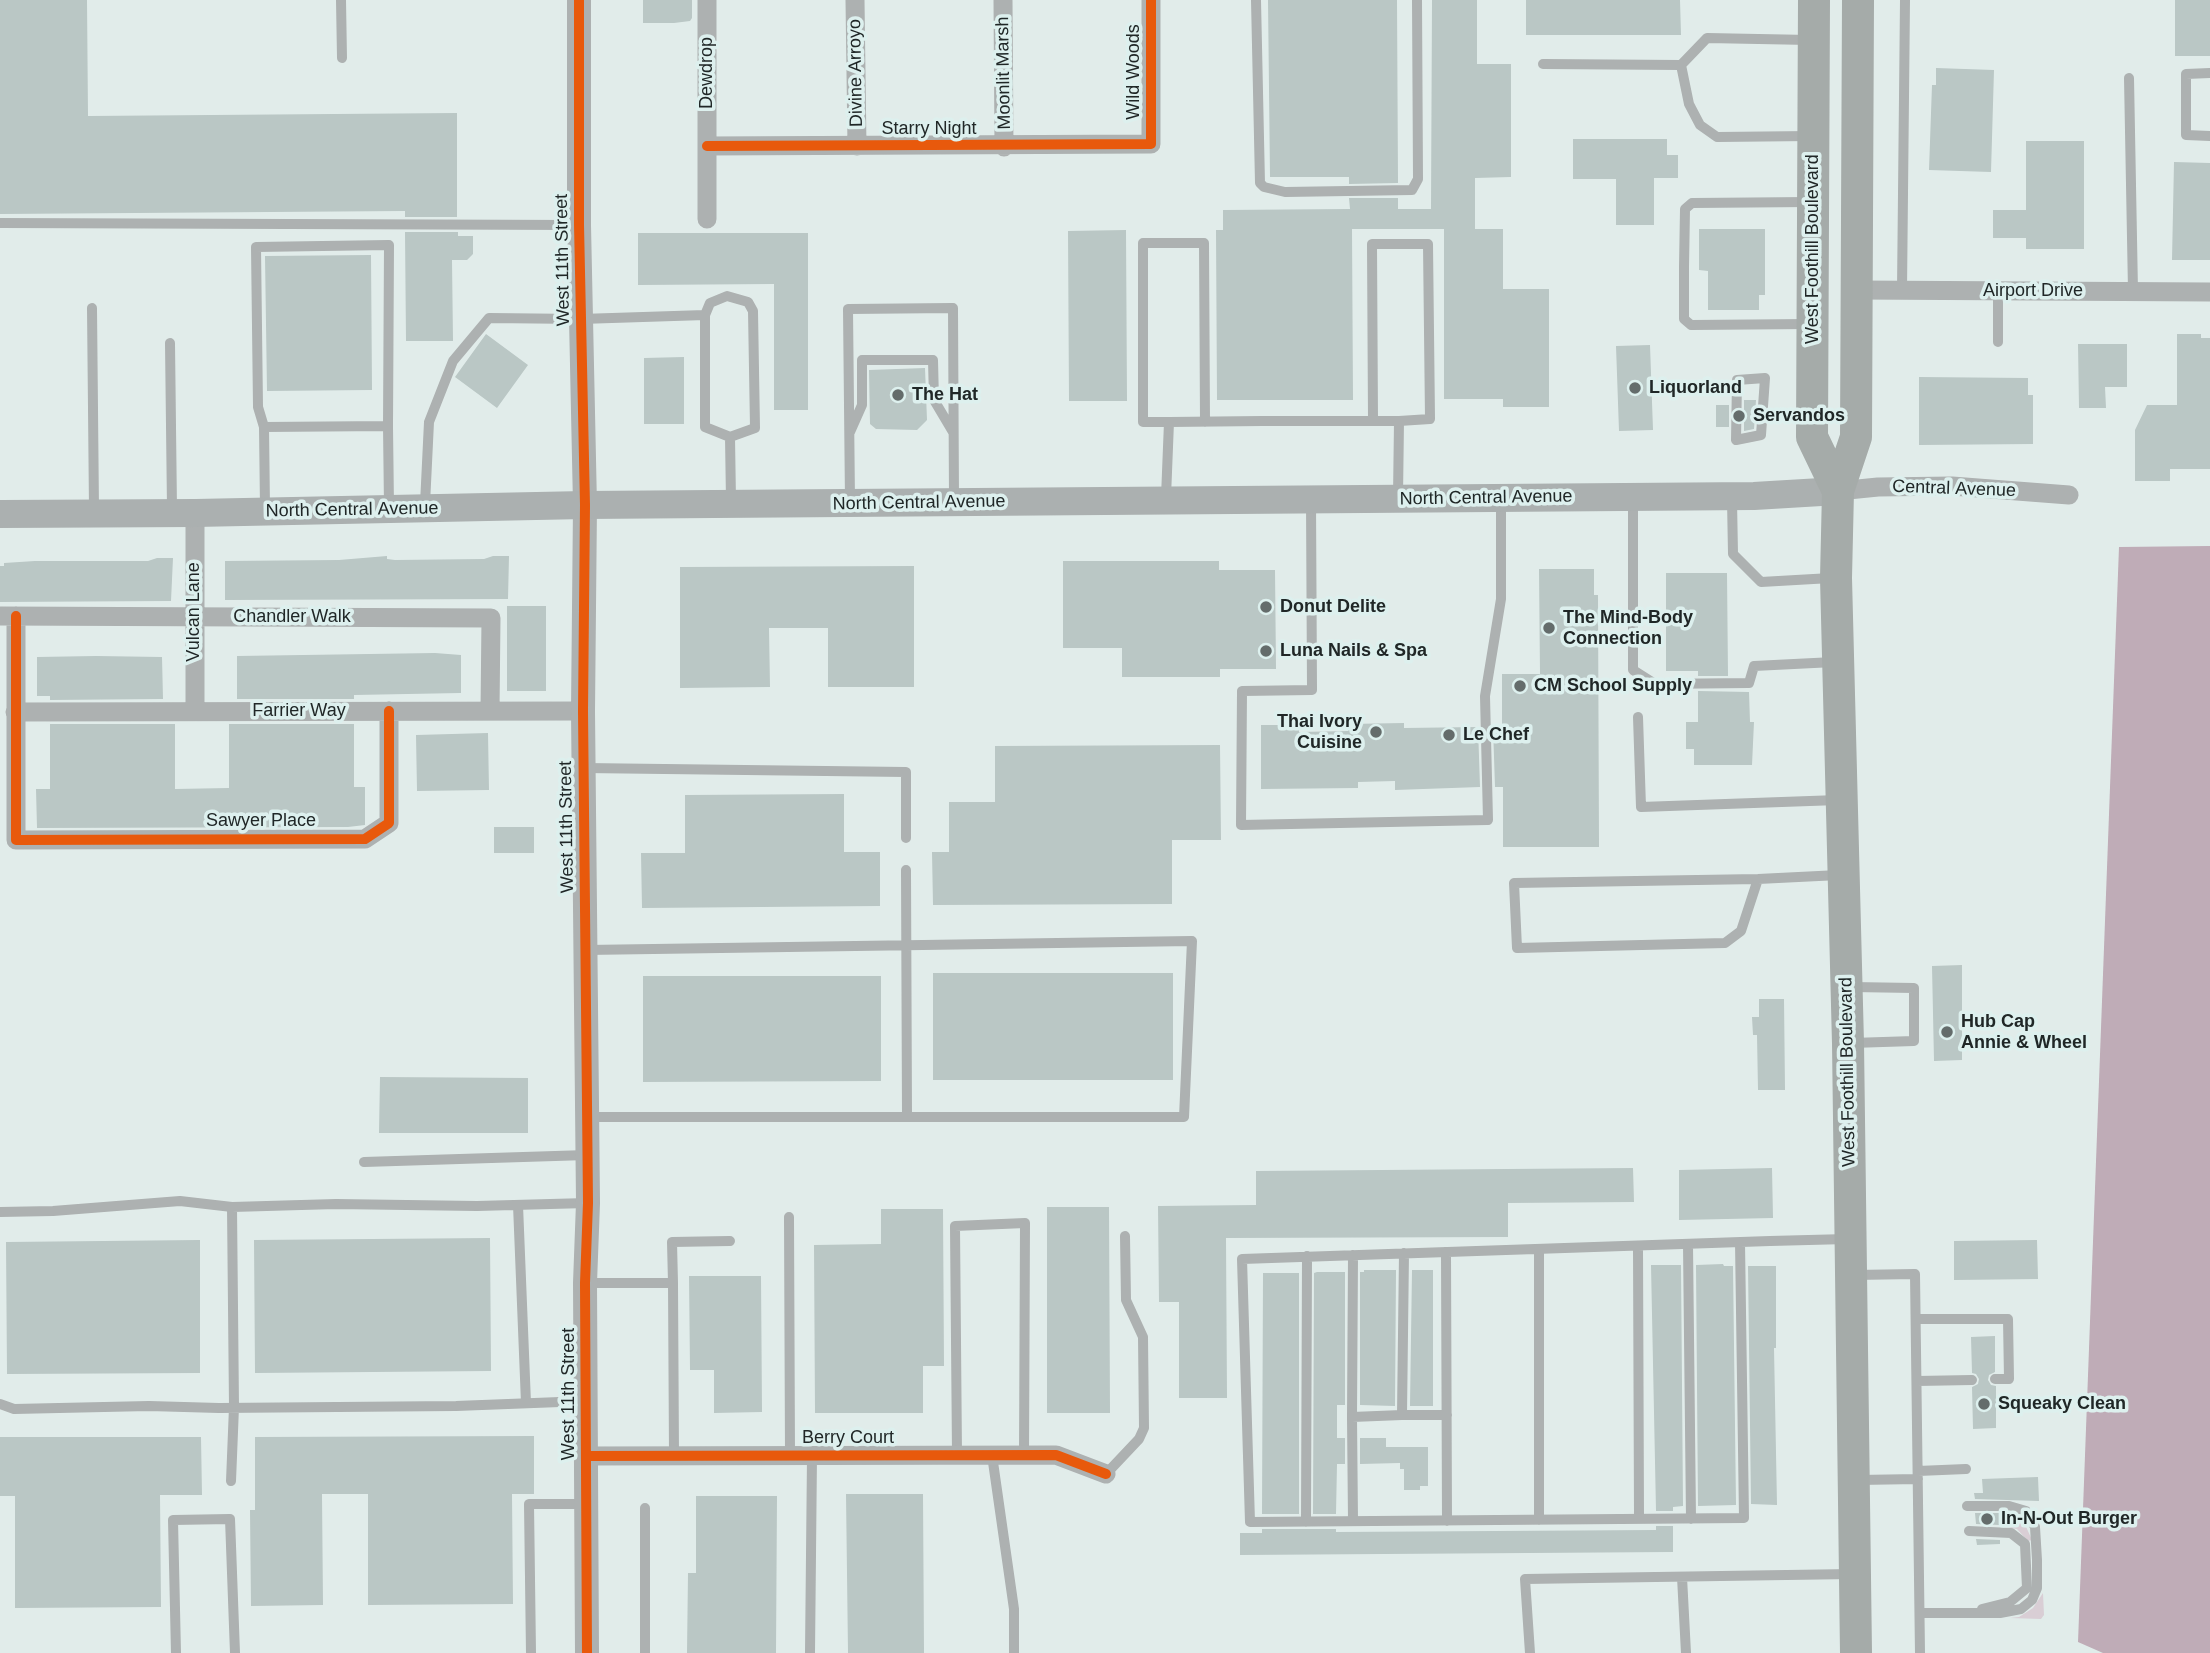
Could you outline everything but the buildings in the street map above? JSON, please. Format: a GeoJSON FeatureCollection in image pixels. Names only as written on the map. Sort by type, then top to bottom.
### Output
{"type":"FeatureCollection","features":[{"type":"Feature","properties":{"kind":"main road","name":"West Foothill Boulevard"},"geometry":{"type":"LineString","coordinates":[[1814,0],[1812,437],[1838,491]]}},
{"type":"Feature","properties":{"kind":"main road","name":"West Foothill Boulevard"},"geometry":{"type":"LineString","coordinates":[[1856,1653],[1848,1043],[1836,578],[1838,491],[1856,437],[1858,0]]}},
{"type":"Feature","properties":{"kind":"main road"},"geometry":{"type":"LineString","coordinates":[[1814,40],[1831,50],[1835,63],[1837,173],[1840,181],[1857,195]]}},
{"type":"Feature","properties":{"kind":"main road","name":"North Central Avenue"},"geometry":{"type":"LineString","coordinates":[[0,514],[585,505],[1732,496],[1838,491]]}},
{"type":"Feature","properties":{"kind":"street","name":"West 11th Street"},"geometry":{"type":"LineString","coordinates":[[579,0],[579,225],[585,505],[583,710],[587,1155],[587,1653]]}},
{"type":"Feature","properties":{"kind":"street","name":"Dewdrop"},"geometry":{"type":"LineString","coordinates":[[707,219],[708,0]]}},
{"type":"Feature","properties":{"kind":"street","name":"Divine Arroyo"},"geometry":{"type":"LineString","coordinates":[[855,0],[857,146]]}},
{"type":"Feature","properties":{"kind":"street","name":"Moonlit Marsh"},"geometry":{"type":"LineString","coordinates":[[1003,0],[1004,147]]}},
{"type":"Feature","properties":{"kind":"street","name":"Wild Woods"},"geometry":{"type":"LineString","coordinates":[[1151,0],[1151,144]]}},
{"type":"Feature","properties":{"kind":"street","name":"Starry Night"},"geometry":{"type":"LineString","coordinates":[[708,146],[1004,147],[1151,144]]}},
{"type":"Feature","properties":{"kind":"street","name":"Airport Drive"},"geometry":{"type":"LineString","coordinates":[[1856,290],[2210,292]]}},
{"type":"Feature","properties":{"kind":"street","name":"Central Avenue"},"geometry":{"type":"LineString","coordinates":[[1838,491],[1878,487],[1952,486],[2070,495]]}},
{"type":"Feature","properties":{"kind":"street","name":"Vulcan Lane"},"geometry":{"type":"LineString","coordinates":[[183,513],[194,617],[195,710]]}},
{"type":"Feature","properties":{"kind":"street","name":"Chandler Walk"},"geometry":{"type":"LineString","coordinates":[[8,616],[491,618],[490,711]]}},
{"type":"Feature","properties":{"kind":"street"},"geometry":{"type":"LineString","coordinates":[[8,616],[16,712]]}},
{"type":"Feature","properties":{"kind":"street","name":"Farrier Way"},"geometry":{"type":"LineString","coordinates":[[16,712],[583,710]]}},
{"type":"Feature","properties":{"kind":"street","name":"Sawyer Place"},"geometry":{"type":"LineString","coordinates":[[16,712],[16,840],[365,839],[389,824],[389,711]]}},
{"type":"Feature","properties":{"kind":"street","name":"Berry Court"},"geometry":{"type":"LineString","coordinates":[[587,1456],[1056,1455],[1106,1474]]}},
{"type":"Feature","properties":{"kind":"lane"},"geometry":{"type":"LineString","coordinates":[[341,0],[342,58]]}},
{"type":"Feature","properties":{"kind":"lane"},"geometry":{"type":"LineString","coordinates":[[1256,0],[1260,183],[1264,187],[1286,192],[1412,190],[1418,179],[1416,0]]}},
{"type":"Feature","properties":{"kind":"lane"},"geometry":{"type":"LineString","coordinates":[[1902,290],[1905,0]]}},
{"type":"Feature","properties":{"kind":"lane"},"geometry":{"type":"LineString","coordinates":[[1543,64],[1681,65],[1707,38],[1814,40]]}},
{"type":"Feature","properties":{"kind":"lane"},"geometry":{"type":"LineString","coordinates":[[1681,65],[1689,104],[1700,125],[1717,137],[1813,135]]}},
{"type":"Feature","properties":{"kind":"lane"},"geometry":{"type":"LineString","coordinates":[[2210,74],[2186,74],[2186,135],[2210,136]]}},
{"type":"Feature","properties":{"kind":"lane"},"geometry":{"type":"LineString","coordinates":[[2129,78],[2133,291]]}},
{"type":"Feature","properties":{"kind":"lane"},"geometry":{"type":"LineString","coordinates":[[1812,324],[1691,325],[1684,318],[1685,209],[1692,203],[1813,202]]}},
{"type":"Feature","properties":{"kind":"lane"},"geometry":{"type":"LineString","coordinates":[[0,223],[579,225]]}},
{"type":"Feature","properties":{"kind":"lane"},"geometry":{"type":"LineString","coordinates":[[1205,422],[1204,243],[1143,243],[1143,422],[1205,422],[1399,421],[1430,419],[1428,244],[1372,244],[1373,421]]}},
{"type":"Feature","properties":{"kind":"lane"},"geometry":{"type":"LineString","coordinates":[[265,512],[264,427],[258,407],[256,247],[389,245],[389,509]]}},
{"type":"Feature","properties":{"kind":"lane"},"geometry":{"type":"LineString","coordinates":[[1998,291],[1998,342]]}},
{"type":"Feature","properties":{"kind":"lane"},"geometry":{"type":"LineString","coordinates":[[727,296],[748,302],[753,311],[755,428],[730,437],[705,427],[705,315],[710,303],[727,296]]}},
{"type":"Feature","properties":{"kind":"lane"},"geometry":{"type":"LineString","coordinates":[[92,308],[94,514]]}},
{"type":"Feature","properties":{"kind":"lane"},"geometry":{"type":"LineString","coordinates":[[850,504],[848,309],[953,308],[954,503]]}},
{"type":"Feature","properties":{"kind":"lane"},"geometry":{"type":"LineString","coordinates":[[425,508],[429,422],[453,361],[489,318],[581,319],[705,315]]}},
{"type":"Feature","properties":{"kind":"lane"},"geometry":{"type":"LineString","coordinates":[[170,343],[183,513]]}},
{"type":"Feature","properties":{"kind":"lane"},"geometry":{"type":"LineString","coordinates":[[849,433],[862,405],[862,360],[933,360],[934,400],[954,432]]}},
{"type":"Feature","properties":{"kind":"lane"},"geometry":{"type":"LineString","coordinates":[[1765,377],[1760,435],[1736,440],[1737,380],[1765,377]]}},
{"type":"Feature","properties":{"kind":"lane"},"geometry":{"type":"LineString","coordinates":[[1398,499],[1399,421]]}},
{"type":"Feature","properties":{"kind":"lane"},"geometry":{"type":"LineString","coordinates":[[1166,501],[1169,422]]}},
{"type":"Feature","properties":{"kind":"lane"},"geometry":{"type":"LineString","coordinates":[[264,427],[388,426]]}},
{"type":"Feature","properties":{"kind":"lane"},"geometry":{"type":"LineString","coordinates":[[730,437],[731,505]]}},
{"type":"Feature","properties":{"kind":"lane"},"geometry":{"type":"LineString","coordinates":[[1633,496],[1633,670],[1655,684],[1749,683],[1754,666],[1838,662]]}},
{"type":"Feature","properties":{"kind":"lane"},"geometry":{"type":"LineString","coordinates":[[1732,496],[1733,554],[1761,582],[1836,578]]}},
{"type":"Feature","properties":{"kind":"lane"},"geometry":{"type":"LineString","coordinates":[[1311,500],[1312,690],[1242,691],[1241,825],[1488,820],[1485,696],[1501,599],[1501,498]]}},
{"type":"Feature","properties":{"kind":"lane"},"geometry":{"type":"LineString","coordinates":[[1638,717],[1641,807],[1842,799]]}},
{"type":"Feature","properties":{"kind":"lane"},"geometry":{"type":"LineString","coordinates":[[584,768],[906,772],[906,838]]}},
{"type":"Feature","properties":{"kind":"lane"},"geometry":{"type":"LineString","coordinates":[[906,870],[907,1116]]}},
{"type":"Feature","properties":{"kind":"lane"},"geometry":{"type":"LineString","coordinates":[[1758,879],[1741,931],[1725,943],[1517,948],[1514,883],[1843,875]]}},
{"type":"Feature","properties":{"kind":"lane"},"geometry":{"type":"LineString","coordinates":[[585,950],[1192,941],[1184,1116],[586,1117]]}},
{"type":"Feature","properties":{"kind":"lane"},"geometry":{"type":"LineString","coordinates":[[1846,987],[1914,988],[1914,1041],[1848,1043]]}},
{"type":"Feature","properties":{"kind":"lane"},"geometry":{"type":"LineString","coordinates":[[364,1162],[587,1155]]}},
{"type":"Feature","properties":{"kind":"lane"},"geometry":{"type":"LineString","coordinates":[[0,1212],[53,1211],[180,1201],[232,1207],[587,1203]]}},
{"type":"Feature","properties":{"kind":"lane"},"geometry":{"type":"LineString","coordinates":[[518,1205],[526,1403]]}},
{"type":"Feature","properties":{"kind":"lane"},"geometry":{"type":"LineString","coordinates":[[231,1481],[234,1407],[232,1207]]}},
{"type":"Feature","properties":{"kind":"lane"},"geometry":{"type":"LineString","coordinates":[[789,1217],[790,1456]]}},
{"type":"Feature","properties":{"kind":"lane"},"geometry":{"type":"LineString","coordinates":[[957,1455],[955,1226],[1025,1223],[1024,1455]]}},
{"type":"Feature","properties":{"kind":"lane"},"geometry":{"type":"LineString","coordinates":[[1106,1474],[1139,1439],[1144,1428],[1143,1338],[1126,1300],[1125,1236]]}},
{"type":"Feature","properties":{"kind":"lane"},"geometry":{"type":"LineString","coordinates":[[1740,1242],[1744,1518],[1250,1522],[1242,1259],[1307,1256],[1740,1242],[1851,1239]]}},
{"type":"Feature","properties":{"kind":"lane"},"geometry":{"type":"LineString","coordinates":[[674,1456],[672,1241],[730,1241]]}},
{"type":"Feature","properties":{"kind":"lane"},"geometry":{"type":"LineString","coordinates":[[1688,1244],[1691,1519]]}},
{"type":"Feature","properties":{"kind":"lane"},"geometry":{"type":"LineString","coordinates":[[1639,1246],[1639,1519]]}},
{"type":"Feature","properties":{"kind":"lane"},"geometry":{"type":"LineString","coordinates":[[1539,1249],[1539,1520]]}},
{"type":"Feature","properties":{"kind":"lane"},"geometry":{"type":"LineString","coordinates":[[1446,1252],[1447,1521]]}},
{"type":"Feature","properties":{"kind":"lane"},"geometry":{"type":"LineString","coordinates":[[1402,1415],[1404,1253]]}},
{"type":"Feature","properties":{"kind":"lane"},"geometry":{"type":"LineString","coordinates":[[1353,1255],[1353,1521]]}},
{"type":"Feature","properties":{"kind":"lane"},"geometry":{"type":"LineString","coordinates":[[1306,1522],[1307,1256]]}},
{"type":"Feature","properties":{"kind":"lane"},"geometry":{"type":"LineString","coordinates":[[1851,1275],[1915,1274],[1920,1653]]}},
{"type":"Feature","properties":{"kind":"lane"},"geometry":{"type":"LineString","coordinates":[[585,1283],[673,1283]]}},
{"type":"Feature","properties":{"kind":"lane"},"geometry":{"type":"LineString","coordinates":[[1916,1319],[2008,1319],[2009,1379],[1995,1379]]}},
{"type":"Feature","properties":{"kind":"lane"},"geometry":{"type":"LineString","coordinates":[[1917,1381],[1972,1380]]}},
{"type":"Feature","properties":{"kind":"lane"},"geometry":{"type":"LineString","coordinates":[[0,1404],[14,1409],[586,1401]]}},
{"type":"Feature","properties":{"kind":"lane"},"geometry":{"type":"LineString","coordinates":[[1352,1417],[1447,1415]]}},
{"type":"Feature","properties":{"kind":"lane"},"geometry":{"type":"LineString","coordinates":[[992,1455],[1014,1609],[1014,1653]]}},
{"type":"Feature","properties":{"kind":"lane"},"geometry":{"type":"LineString","coordinates":[[810,1653],[812,1456]]}},
{"type":"Feature","properties":{"kind":"lane"},"geometry":{"type":"LineString","coordinates":[[1854,1480],[1966,1469]]}},
{"type":"Feature","properties":{"kind":"lane"},"geometry":{"type":"LineString","coordinates":[[531,1653],[529,1504],[586,1504]]}},
{"type":"Feature","properties":{"kind":"lane"},"geometry":{"type":"LineString","coordinates":[[1920,1613],[2000,1613],[2021,1609],[2032,1600],[2037,1588],[2035,1527],[2026,1511],[2009,1506],[1967,1506]]}},
{"type":"Feature","properties":{"kind":"lane"},"geometry":{"type":"LineString","coordinates":[[645,1508],[645,1653]]}},
{"type":"Feature","properties":{"kind":"lane"},"geometry":{"type":"LineString","coordinates":[[176,1653],[173,1520],[230,1519],[235,1653]]}},
{"type":"Feature","properties":{"kind":"lane"},"geometry":{"type":"LineString","coordinates":[[1968,1612],[2010,1602],[2027,1588],[2025,1544],[2019,1538],[2011,1533],[1969,1531]]}},
{"type":"Feature","properties":{"kind":"lane"},"geometry":{"type":"LineString","coordinates":[[1530,1653],[1525,1580],[1856,1574]]}},
{"type":"Feature","properties":{"kind":"lane"},"geometry":{"type":"LineString","coordinates":[[1682,1577],[1686,1653]]}},
{"type":"Feature","properties":{"kind":"shaded area"},"geometry":{"type":"Polygon","coordinates":[[[2210,546],[2210,1653],[2103,1653],[2078,1642],[2119,547],[2210,546]]]}},
{"type":"Feature","properties":{"kind":"shaded area"},"geometry":{"type":"Polygon","coordinates":[[[2004,1508],[2012,1510],[2023,1520],[2032,1540],[2028,1541],[2017,1529],[2004,1527],[2004,1508]]]}},
{"type":"Feature","properties":{"kind":"shaded area"},"geometry":{"type":"Polygon","coordinates":[[[2043,1593],[2044,1615],[2041,1619],[2010,1618],[2019,1617],[2033,1608],[2043,1593]]]}},
{"type":"Feature","properties":{"kind":"cycle path"},"geometry":{"type":"LineString","coordinates":[[579,0],[579,225],[585,505],[583,711],[588,1203],[585,1283],[587,1653]]}},
{"type":"Feature","properties":{"kind":"cycle path"},"geometry":{"type":"LineString","coordinates":[[707,146],[1151,144],[1151,0]]}},
{"type":"Feature","properties":{"kind":"cycle path"},"geometry":{"type":"LineString","coordinates":[[16,616],[16,840],[365,839],[389,823],[389,711]]}},
{"type":"Feature","properties":{"kind":"cycle path"},"geometry":{"type":"LineString","coordinates":[[587,1456],[1056,1455],[1106,1474]]}},
{"type":"Feature","properties":{"kind":"place","name":"Liquorland"},"geometry":{"type":"Point","coordinates":[1635,388]}},
{"type":"Feature","properties":{"kind":"place","name":"The Hat"},"geometry":{"type":"Point","coordinates":[898,395]}},
{"type":"Feature","properties":{"kind":"place","name":"Servandos"},"geometry":{"type":"Point","coordinates":[1739,416]}},
{"type":"Feature","properties":{"kind":"place","name":"Donut Delite"},"geometry":{"type":"Point","coordinates":[1266,607]}},
{"type":"Feature","properties":{"kind":"place","name":"The Mind-Body Connection"},"geometry":{"type":"Point","coordinates":[1549,628]}},
{"type":"Feature","properties":{"kind":"place","name":"Luna Nails & Spa"},"geometry":{"type":"Point","coordinates":[1266,651]}},
{"type":"Feature","properties":{"kind":"place","name":"CM School Supply"},"geometry":{"type":"Point","coordinates":[1520,686]}},
{"type":"Feature","properties":{"kind":"place","name":"Thai Ivory Cuisine"},"geometry":{"type":"Point","coordinates":[1376,732]}},
{"type":"Feature","properties":{"kind":"place","name":"Le Chef"},"geometry":{"type":"Point","coordinates":[1449,735]}},
{"type":"Feature","properties":{"kind":"place","name":"Hub Cap Annie & Wheel"},"geometry":{"type":"Point","coordinates":[1947,1032]}},
{"type":"Feature","properties":{"kind":"place","name":"Squeaky Clean"},"geometry":{"type":"Point","coordinates":[1984,1404]}},
{"type":"Feature","properties":{"kind":"place","name":"In-N-Out Burger"},"geometry":{"type":"Point","coordinates":[1987,1519]}}]}
